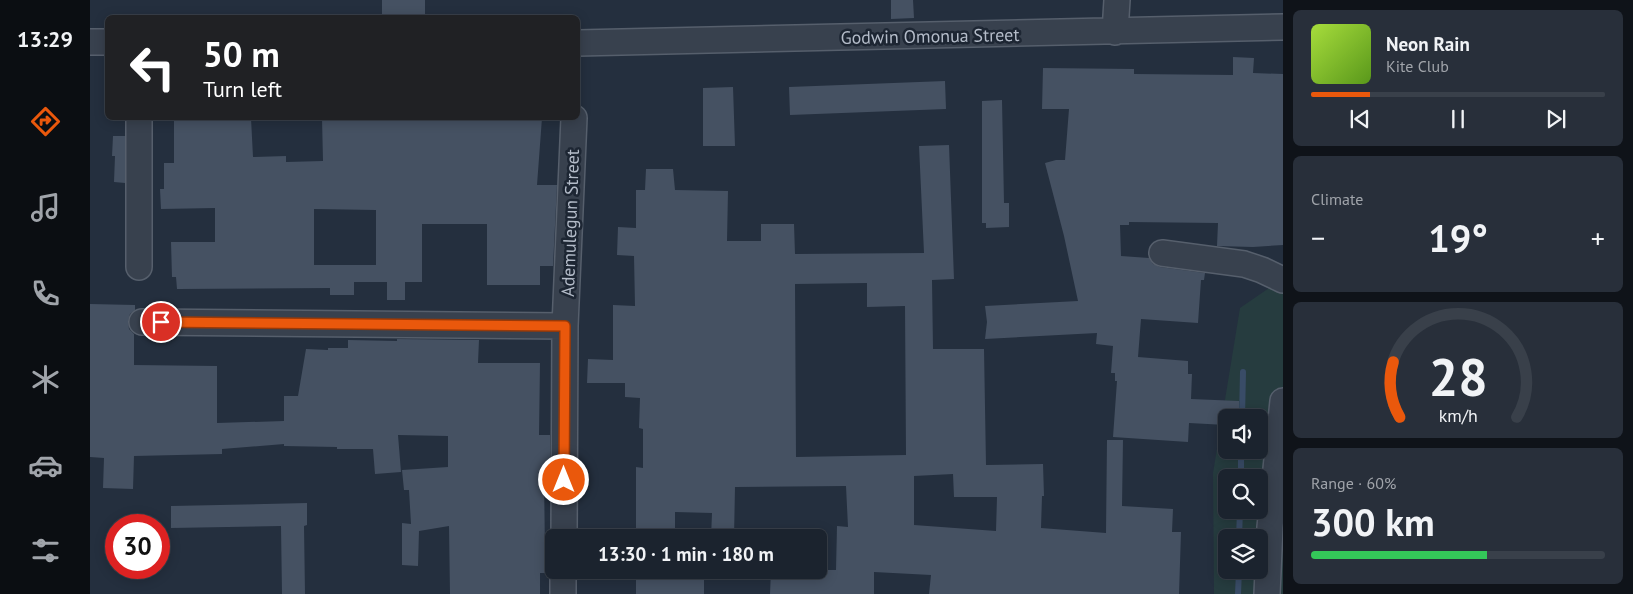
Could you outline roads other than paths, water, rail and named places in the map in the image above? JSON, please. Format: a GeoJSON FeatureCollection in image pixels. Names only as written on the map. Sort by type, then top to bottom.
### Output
{"type":"FeatureCollection","features":[{"type":"Feature","properties":{"kind":"street"},"geometry":{"type":"LineString","coordinates":[[1115,32],[1117,0]]}},
{"type":"Feature","properties":{"kind":"street","name":"Godwin Omonua Street"},"geometry":{"type":"LineString","coordinates":[[580,43],[1283,27]]}},
{"type":"Feature","properties":{"kind":"street"},"geometry":{"type":"LineString","coordinates":[[90,42],[105,42]]}},
{"type":"Feature","properties":{"kind":"street"},"geometry":{"type":"LineString","coordinates":[[139,120],[139,267]]}},
{"type":"Feature","properties":{"kind":"street","name":"Ademulegun Street"},"geometry":{"type":"LineString","coordinates":[[564,529],[565,326],[574,120]]}},
{"type":"Feature","properties":{"kind":"street"},"geometry":{"type":"LineString","coordinates":[[1162,253],[1244,264],[1274,276]]}},
{"type":"Feature","properties":{"kind":"street"},"geometry":{"type":"LineString","coordinates":[[142,322],[565,326]]}},
{"type":"Feature","properties":{"kind":"street"},"geometry":{"type":"LineString","coordinates":[[1267,594],[1270,527],[1283,401]]}},
{"type":"Feature","properties":{"kind":"street"},"geometry":{"type":"LineString","coordinates":[[563,594],[564,579]]}},
{"type":"Feature","properties":{"kind":"waterway"},"geometry":{"type":"LineString","coordinates":[[1242,409],[1243,372]]}},
{"type":"Feature","properties":{"kind":"waterway"},"geometry":{"type":"LineString","coordinates":[[1241,459],[1241,469]]}},
{"type":"Feature","properties":{"kind":"waterway"},"geometry":{"type":"LineString","coordinates":[[1239,529],[1240,519]]}},
{"type":"Feature","properties":{"kind":"waterway"},"geometry":{"type":"LineString","coordinates":[[1238,594],[1239,579]]}}]}
